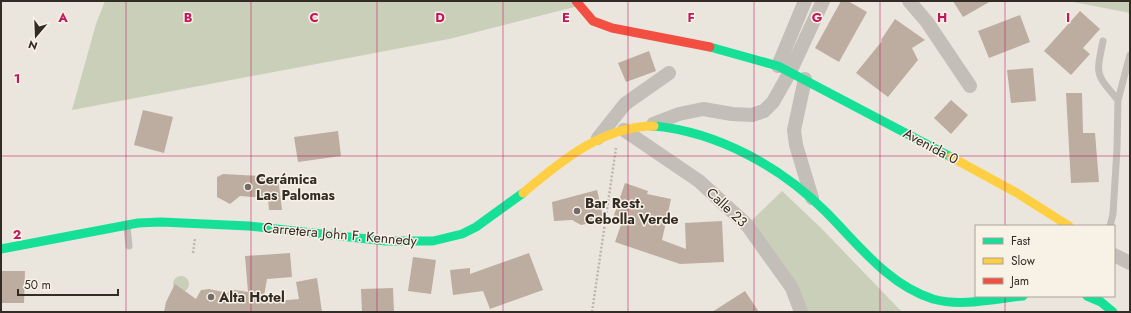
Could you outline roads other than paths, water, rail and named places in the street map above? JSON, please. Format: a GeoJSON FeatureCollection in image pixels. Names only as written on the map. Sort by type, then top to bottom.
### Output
{"type":"FeatureCollection","features":[{"type":"Feature","properties":{"kind":"main road","name":"Avenida 0"},"geometry":{"type":"LineString","coordinates":[[577,3],[594,21],[612,28],[717,48],[784,69],[1017,192],[1067,225]]}},
{"type":"Feature","properties":{"kind":"main road","name":"Carretera John F. Kennedy"},"geometry":{"type":"LineString","coordinates":[[1,250],[149,222],[197,223],[386,241],[429,241],[462,234],[490,220],[565,158],[598,138],[651,124],[675,127],[717,141],[764,165],[812,198],[891,277],[910,289],[932,298],[960,303],[1014,297]]}},
{"type":"Feature","properties":{"kind":"main road"},"geometry":{"type":"LineString","coordinates":[[1089,297],[1101,302],[1113,312]]}},
{"type":"Feature","properties":{"kind":"street"},"geometry":{"type":"LineString","coordinates":[[651,124],[679,114],[703,109],[732,114],[752,115],[764,110],[772,102],[806,1]]}},
{"type":"Feature","properties":{"kind":"street"},"geometry":{"type":"LineString","coordinates":[[784,69],[823,1]]}},
{"type":"Feature","properties":{"kind":"street"},"geometry":{"type":"LineString","coordinates":[[909,1],[927,22],[970,86]]}},
{"type":"Feature","properties":{"kind":"street"},"geometry":{"type":"LineString","coordinates":[[598,138],[625,104],[669,73]]}},
{"type":"Feature","properties":{"kind":"street"},"geometry":{"type":"LineString","coordinates":[[805,79],[794,130],[796,145],[812,198]]}},
{"type":"Feature","properties":{"kind":"street","name":"Calle 23"},"geometry":{"type":"LineString","coordinates":[[621,131],[698,181],[747,225],[792,288],[801,312]]}},
{"type":"Feature","properties":{"kind":"street"},"geometry":{"type":"LineString","coordinates":[[1115,255],[1130,263]]}},
{"type":"Feature","properties":{"kind":"lane"},"geometry":{"type":"LineString","coordinates":[[1103,41],[1098,70],[1101,80],[1118,100]]}},
{"type":"Feature","properties":{"kind":"lane"},"geometry":{"type":"LineString","coordinates":[[1110,225],[1113,214],[1118,100],[1130,55]]}},
{"type":"Feature","properties":{"kind":"lane"},"geometry":{"type":"LineString","coordinates":[[127,226],[129,246]]}},
{"type":"Feature","properties":{"kind":"place","name":"Cerámica Las Palomas"},"geometry":{"type":"Point","coordinates":[248,187]}},
{"type":"Feature","properties":{"kind":"place","name":"Bar Rest. Cebolla Verde"},"geometry":{"type":"Point","coordinates":[577,211]}},
{"type":"Feature","properties":{"kind":"place","name":"Alta Hotel"},"geometry":{"type":"Point","coordinates":[211,297]}}]}
